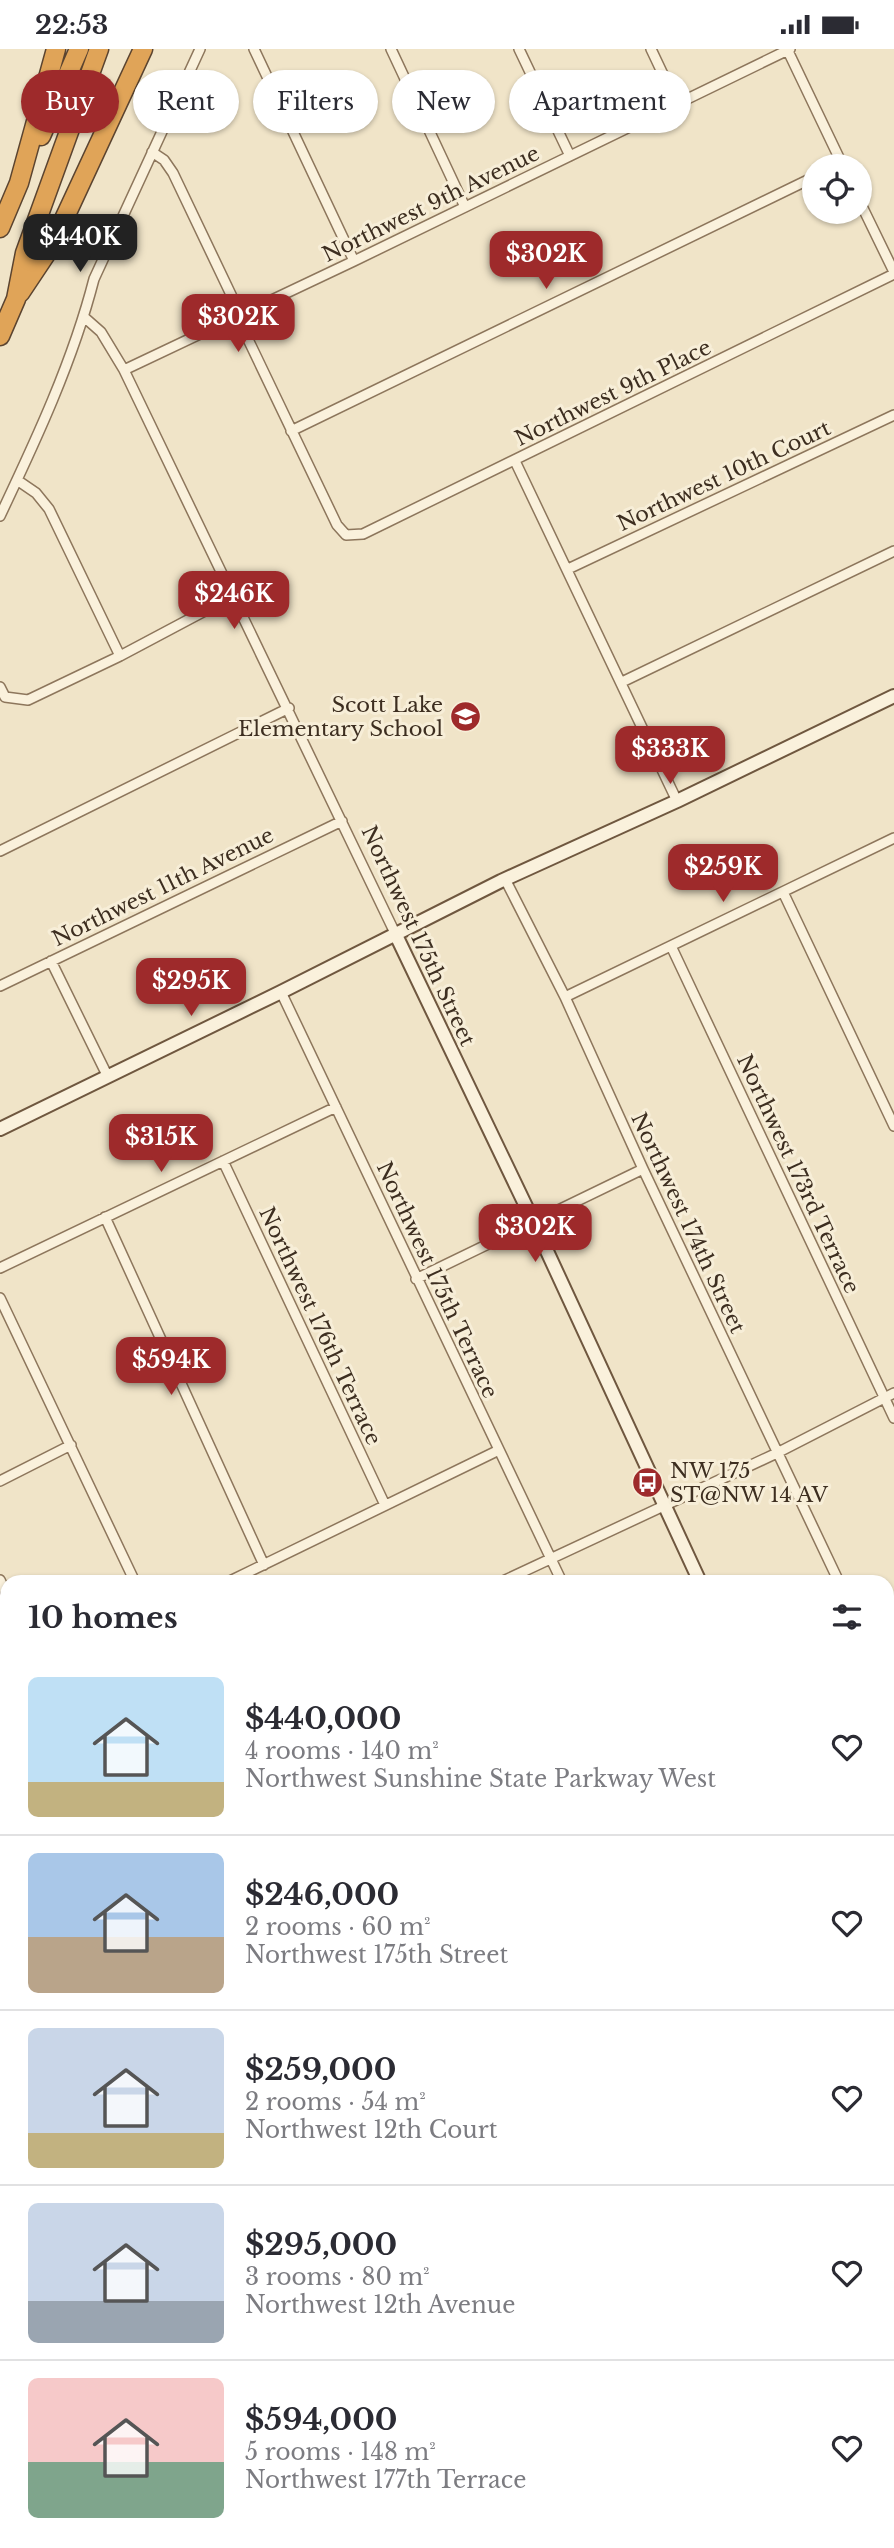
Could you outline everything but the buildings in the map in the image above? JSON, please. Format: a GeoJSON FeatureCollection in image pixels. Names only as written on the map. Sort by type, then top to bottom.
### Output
{"type":"FeatureCollection","features":[{"type":"Feature","properties":{"kind":"highway"},"geometry":{"type":"LineString","coordinates":[[19,183],[56,49]]}},
{"type":"Feature","properties":{"kind":"highway"},"geometry":{"type":"LineString","coordinates":[[0,228],[79,49]]}},
{"type":"Feature","properties":{"kind":"highway"},"geometry":{"type":"LineString","coordinates":[[16,299],[25,253],[99,49]]}},
{"type":"Feature","properties":{"kind":"highway"},"geometry":{"type":"LineString","coordinates":[[0,335],[16,299],[52,245],[144,49]]}},
{"type":"Feature","properties":{"kind":"street"},"geometry":{"type":"LineString","coordinates":[[0,516],[84,317],[94,279],[200,49]]}},
{"type":"Feature","properties":{"kind":"street"},"geometry":{"type":"LineString","coordinates":[[254,49],[354,261]]}},
{"type":"Feature","properties":{"kind":"street"},"geometry":{"type":"LineString","coordinates":[[391,49],[465,207]]}},
{"type":"Feature","properties":{"kind":"street"},"geometry":{"type":"LineString","coordinates":[[519,49],[570,156]]}},
{"type":"Feature","properties":{"kind":"street"},"geometry":{"type":"LineString","coordinates":[[651,49],[661,70]]}},
{"type":"Feature","properties":{"kind":"street"},"geometry":{"type":"LineString","coordinates":[[788,49],[835,154]]}},
{"type":"Feature","properties":{"kind":"street","name":"Northwest 9th Avenue"},"geometry":{"type":"LineString","coordinates":[[691,97],[788,49]]}},
{"type":"Feature","properties":{"kind":"street","name":"Northwest 9th Avenue"},"geometry":{"type":"LineString","coordinates":[[124,370],[617,133]]}},
{"type":"Feature","properties":{"kind":"street"},"geometry":{"type":"LineString","coordinates":[[152,152],[163,160],[173,173],[235,303],[245,333],[291,431],[802,183]]}},
{"type":"Feature","properties":{"kind":"street"},"geometry":{"type":"LineString","coordinates":[[871,224],[894,273]]}},
{"type":"Feature","properties":{"kind":"street","name":"Northwest 9th Place"},"geometry":{"type":"LineString","coordinates":[[291,431],[337,525],[346,535],[363,534],[894,273]]}},
{"type":"Feature","properties":{"kind":"street","name":"Northwest 175th Street"},"geometry":{"type":"LineString","coordinates":[[84,317],[101,332],[124,370],[289,708],[534,1223],[697,1575]]}},
{"type":"Feature","properties":{"kind":"street","name":"Northwest 10th Court"},"geometry":{"type":"LineString","coordinates":[[568,569],[894,415]]}},
{"type":"Feature","properties":{"kind":"street"},"geometry":{"type":"LineString","coordinates":[[515,461],[677,801]]}},
{"type":"Feature","properties":{"kind":"street"},"geometry":{"type":"LineString","coordinates":[[17,480],[36,493],[49,509],[120,656]]}},
{"type":"Feature","properties":{"kind":"street"},"geometry":{"type":"LineString","coordinates":[[622,682],[894,551]]}},
{"type":"Feature","properties":{"kind":"street"},"geometry":{"type":"LineString","coordinates":[[0,687],[5,697],[27,701],[120,656],[233,596]]}},
{"type":"Feature","properties":{"kind":"street"},"geometry":{"type":"LineString","coordinates":[[0,1129],[505,879],[677,801],[894,696]]}},
{"type":"Feature","properties":{"kind":"street"},"geometry":{"type":"LineString","coordinates":[[0,851],[289,708]]}},
{"type":"Feature","properties":{"kind":"street","name":"Northwest 11th Avenue"},"geometry":{"type":"LineString","coordinates":[[0,986],[342,821]]}},
{"type":"Feature","properties":{"kind":"street"},"geometry":{"type":"LineString","coordinates":[[565,997],[894,838]]}},
{"type":"Feature","properties":{"kind":"street","name":"Northwest 174th Street"},"geometry":{"type":"LineString","coordinates":[[505,879],[565,997],[643,1169],[836,1575]]}},
{"type":"Feature","properties":{"kind":"street"},"geometry":{"type":"LineString","coordinates":[[783,892],[894,1126]]}},
{"type":"Feature","properties":{"kind":"street","name":"Northwest 173rd Terrace"},"geometry":{"type":"LineString","coordinates":[[671,946],[894,1418]]}},
{"type":"Feature","properties":{"kind":"street"},"geometry":{"type":"LineString","coordinates":[[51,961],[108,1077]]}},
{"type":"Feature","properties":{"kind":"street","name":"Northwest 175th Terrace"},"geometry":{"type":"LineString","coordinates":[[281,992],[559,1575]]}},
{"type":"Feature","properties":{"kind":"street"},"geometry":{"type":"LineString","coordinates":[[0,1268],[335,1107]]}},
{"type":"Feature","properties":{"kind":"street","name":"Northwest 176th Terrace"},"geometry":{"type":"LineString","coordinates":[[223,1161],[384,1505]]}},
{"type":"Feature","properties":{"kind":"street"},"geometry":{"type":"LineString","coordinates":[[416,1279],[643,1169]]}},
{"type":"Feature","properties":{"kind":"street"},"geometry":{"type":"LineString","coordinates":[[105,1217],[264,1565]]}},
{"type":"Feature","properties":{"kind":"street"},"geometry":{"type":"LineString","coordinates":[[0,1298],[132,1575]]}},
{"type":"Feature","properties":{"kind":"street"},"geometry":{"type":"LineString","coordinates":[[516,1575],[777,1453],[894,1393]]}},
{"type":"Feature","properties":{"kind":"street"},"geometry":{"type":"LineString","coordinates":[[0,1481],[71,1445]]}},
{"type":"Feature","properties":{"kind":"street"},"geometry":{"type":"LineString","coordinates":[[243,1575],[499,1450]]}},
{"type":"Feature","properties":{"kind":"place","name":"Scott Lake Elementary School"},"geometry":{"type":"Point","coordinates":[466,717]}},
{"type":"Feature","properties":{"kind":"place","name":"NW 175 ST@NW 14 AV"},"geometry":{"type":"Point","coordinates":[647,1483]}}]}
